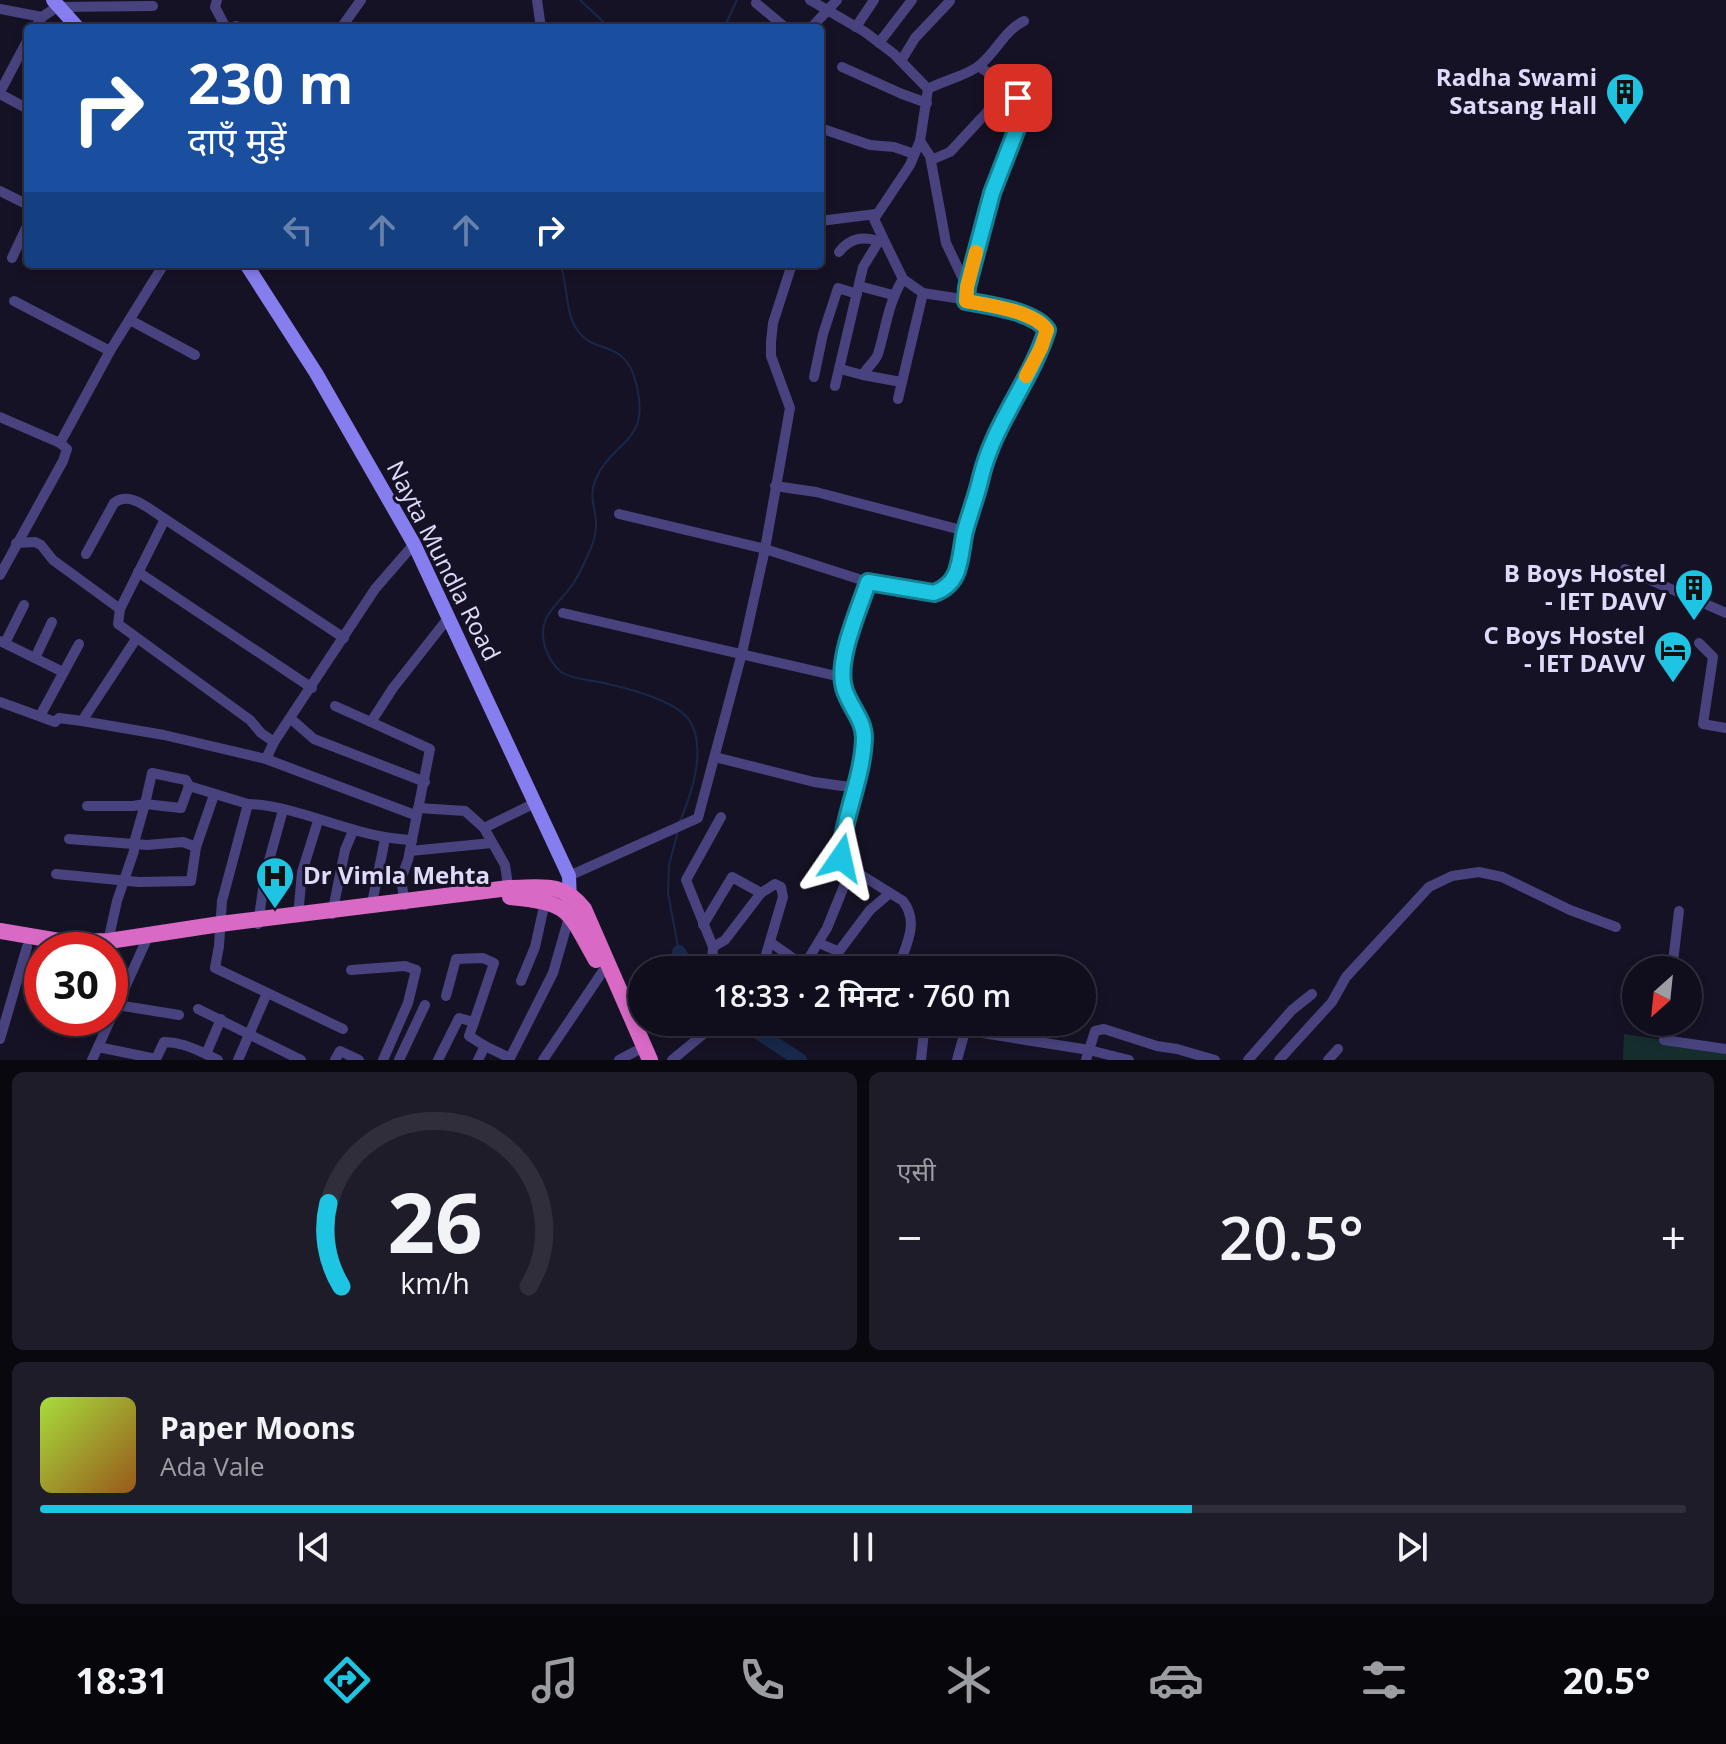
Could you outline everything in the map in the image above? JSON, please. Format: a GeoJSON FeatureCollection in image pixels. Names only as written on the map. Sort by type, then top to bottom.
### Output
{"type":"FeatureCollection","features":[{"type":"Feature","properties":{"kind":"highway"},"geometry":{"type":"LineString","coordinates":[[128,941],[371,908],[555,888],[570,894],[584,909],[642,1057]]}},
{"type":"Feature","properties":{"kind":"highway"},"geometry":{"type":"LineString","coordinates":[[510,892],[560,906],[570,914],[603,971],[642,1057]]}},
{"type":"Feature","properties":{"kind":"highway"},"geometry":{"type":"LineString","coordinates":[[128,941],[219,927]]}},
{"type":"Feature","properties":{"kind":"highway"},"geometry":{"type":"LineString","coordinates":[[0,931],[24,935]]}},
{"type":"Feature","properties":{"kind":"highway"},"geometry":{"type":"LineString","coordinates":[[0,942],[24,946]]}},
{"type":"Feature","properties":{"kind":"main road"},"geometry":{"type":"LineString","coordinates":[[55,3],[74,24]]}},
{"type":"Feature","properties":{"kind":"main road","name":"Nayta Mundla Road"},"geometry":{"type":"LineString","coordinates":[[249,268],[316,373],[414,544],[569,876],[570,914]]}},
{"type":"Feature","properties":{"kind":"street"},"geometry":{"type":"LineString","coordinates":[[217,0],[215,7],[225,24]]}},
{"type":"Feature","properties":{"kind":"street"},"geometry":{"type":"LineString","coordinates":[[344,24],[361,0]]}},
{"type":"Feature","properties":{"kind":"street"},"geometry":{"type":"LineString","coordinates":[[537,0],[540,24]]}},
{"type":"Feature","properties":{"kind":"street"},"geometry":{"type":"LineString","coordinates":[[619,514],[765,549],[868,582],[934,593],[944,590],[959,571],[965,531],[996,430],[1041,348],[1047,330],[1043,323],[1009,309],[923,293],[903,279],[880,238],[874,219],[910,165],[920,141],[928,89],[879,43],[810,0]]}},
{"type":"Feature","properties":{"kind":"street"},"geometry":{"type":"LineString","coordinates":[[815,24],[837,0]]}},
{"type":"Feature","properties":{"kind":"street"},"geometry":{"type":"LineString","coordinates":[[856,27],[874,0]]}},
{"type":"Feature","properties":{"kind":"street"},"geometry":{"type":"LineString","coordinates":[[879,43],[912,0]]}},
{"type":"Feature","properties":{"kind":"street"},"geometry":{"type":"LineString","coordinates":[[901,61],[915,38],[950,1]]}},
{"type":"Feature","properties":{"kind":"street"},"geometry":{"type":"LineString","coordinates":[[38,24],[55,3],[153,6]]}},
{"type":"Feature","properties":{"kind":"street"},"geometry":{"type":"LineString","coordinates":[[756,3],[781,24]]}},
{"type":"Feature","properties":{"kind":"street"},"geometry":{"type":"LineString","coordinates":[[0,9],[42,17]]}},
{"type":"Feature","properties":{"kind":"street"},"geometry":{"type":"LineString","coordinates":[[928,89],[979,66],[1011,27],[1024,21]]}},
{"type":"Feature","properties":{"kind":"street"},"geometry":{"type":"LineString","coordinates":[[24,47],[0,93],[24,107]]}},
{"type":"Feature","properties":{"kind":"street"},"geometry":{"type":"LineString","coordinates":[[966,301],[992,193],[1023,113],[1023,105],[1018,98],[979,66]]}},
{"type":"Feature","properties":{"kind":"street"},"geometry":{"type":"LineString","coordinates":[[842,67],[927,103]]}},
{"type":"Feature","properties":{"kind":"street"},"geometry":{"type":"LineString","coordinates":[[931,160],[950,152],[989,110]]}},
{"type":"Feature","properties":{"kind":"street"},"geometry":{"type":"LineString","coordinates":[[824,129],[870,145],[894,147],[914,154]]}},
{"type":"Feature","properties":{"kind":"street"},"geometry":{"type":"LineString","coordinates":[[920,141],[931,160],[946,243],[967,287]]}},
{"type":"Feature","properties":{"kind":"street"},"geometry":{"type":"LineString","coordinates":[[0,191],[24,203]]}},
{"type":"Feature","properties":{"kind":"street"},"geometry":{"type":"LineString","coordinates":[[824,220],[876,214]]}},
{"type":"Feature","properties":{"kind":"street"},"geometry":{"type":"LineString","coordinates":[[12,258],[24,232]]}},
{"type":"Feature","properties":{"kind":"street"},"geometry":{"type":"LineString","coordinates":[[839,252],[856,239],[880,238]]}},
{"type":"Feature","properties":{"kind":"street"},"geometry":{"type":"LineString","coordinates":[[835,386],[863,267],[880,238]]}},
{"type":"Feature","properties":{"kind":"street"},"geometry":{"type":"LineString","coordinates":[[60,443],[110,351],[162,268]]}},
{"type":"Feature","properties":{"kind":"street"},"geometry":{"type":"LineString","coordinates":[[569,876],[698,818],[742,653],[765,549],[790,408],[771,356],[771,342],[773,323],[791,268]]}},
{"type":"Feature","properties":{"kind":"street"},"geometry":{"type":"LineString","coordinates":[[863,375],[867,366],[877,358],[893,295],[903,279]]}},
{"type":"Feature","properties":{"kind":"street"},"geometry":{"type":"LineString","coordinates":[[814,377],[823,334],[838,288],[893,295]]}},
{"type":"Feature","properties":{"kind":"street"},"geometry":{"type":"LineString","coordinates":[[898,399],[923,293]]}},
{"type":"Feature","properties":{"kind":"street"},"geometry":{"type":"LineString","coordinates":[[14,301],[110,351]]}},
{"type":"Feature","properties":{"kind":"street"},"geometry":{"type":"LineString","coordinates":[[130,320],[195,355]]}},
{"type":"Feature","properties":{"kind":"street"},"geometry":{"type":"LineString","coordinates":[[819,360],[863,375],[901,382]]}},
{"type":"Feature","properties":{"kind":"street"},"geometry":{"type":"LineString","coordinates":[[0,417],[67,449],[1,568]]}},
{"type":"Feature","properties":{"kind":"street"},"geometry":{"type":"LineString","coordinates":[[775,486],[816,492],[965,531]]}},
{"type":"Feature","properties":{"kind":"street"},"geometry":{"type":"LineString","coordinates":[[86,554],[114,503],[120,498],[129,498],[344,638]]}},
{"type":"Feature","properties":{"kind":"street"},"geometry":{"type":"LineString","coordinates":[[165,519],[120,609],[118,624],[250,720],[274,742]]}},
{"type":"Feature","properties":{"kind":"street"},"geometry":{"type":"LineString","coordinates":[[16,543],[35,542],[41,545],[53,560],[120,609]]}},
{"type":"Feature","properties":{"kind":"street"},"geometry":{"type":"LineString","coordinates":[[266,759],[274,742],[375,589],[414,544]]}},
{"type":"Feature","properties":{"kind":"street"},"geometry":{"type":"LineString","coordinates":[[1625,569],[1726,613]]}},
{"type":"Feature","properties":{"kind":"street"},"geometry":{"type":"LineString","coordinates":[[138,572],[312,688]]}},
{"type":"Feature","properties":{"kind":"street"},"geometry":{"type":"LineString","coordinates":[[868,582],[843,660],[841,677],[848,701],[862,723],[864,737],[857,788],[841,858],[851,869],[903,901],[913,922],[903,956]]}},
{"type":"Feature","properties":{"kind":"street"},"geometry":{"type":"LineString","coordinates":[[24,605],[3,642],[63,672]]}},
{"type":"Feature","properties":{"kind":"street"},"geometry":{"type":"LineString","coordinates":[[563,613],[841,677]]}},
{"type":"Feature","properties":{"kind":"street"},"geometry":{"type":"LineString","coordinates":[[371,722],[393,688],[449,617]]}},
{"type":"Feature","properties":{"kind":"street"},"geometry":{"type":"LineString","coordinates":[[35,658],[52,622]]}},
{"type":"Feature","properties":{"kind":"street"},"geometry":{"type":"LineString","coordinates":[[82,721],[136,639]]}},
{"type":"Feature","properties":{"kind":"street"},"geometry":{"type":"LineString","coordinates":[[1699,643],[1713,657],[1703,724],[1726,728]]}},
{"type":"Feature","properties":{"kind":"street"},"geometry":{"type":"LineString","coordinates":[[40,716],[79,644]]}},
{"type":"Feature","properties":{"kind":"street"},"geometry":{"type":"LineString","coordinates":[[0,702],[55,722],[59,718],[164,735],[266,759],[417,812],[465,811],[484,828],[505,865],[510,892]]}},
{"type":"Feature","properties":{"kind":"street"},"geometry":{"type":"LineString","coordinates":[[335,706],[430,749],[411,846],[401,879],[404,904]]}},
{"type":"Feature","properties":{"kind":"street"},"geometry":{"type":"LineString","coordinates":[[290,718],[314,739],[425,782]]}},
{"type":"Feature","properties":{"kind":"street"},"geometry":{"type":"LineString","coordinates":[[715,757],[802,780],[857,788]]}},
{"type":"Feature","properties":{"kind":"street"},"geometry":{"type":"LineString","coordinates":[[87,806],[145,804],[181,808],[189,786],[186,780],[152,773],[145,804],[134,843],[134,851],[117,901],[111,932]]}},
{"type":"Feature","properties":{"kind":"street"},"geometry":{"type":"LineString","coordinates":[[189,786],[411,846],[492,843]]}},
{"type":"Feature","properties":{"kind":"street"},"geometry":{"type":"LineString","coordinates":[[56,874],[139,882],[191,881],[196,847],[214,795]]}},
{"type":"Feature","properties":{"kind":"street"},"geometry":{"type":"LineString","coordinates":[[484,828],[535,803]]}},
{"type":"Feature","properties":{"kind":"street"},"geometry":{"type":"LineString","coordinates":[[248,804],[222,901],[215,968],[343,1029]]}},
{"type":"Feature","properties":{"kind":"street"},"geometry":{"type":"LineString","coordinates":[[258,923],[265,875],[283,810]]}},
{"type":"Feature","properties":{"kind":"street"},"geometry":{"type":"LineString","coordinates":[[712,956],[713,947],[686,880],[721,817]]}},
{"type":"Feature","properties":{"kind":"street"},"geometry":{"type":"LineString","coordinates":[[298,918],[302,872],[318,821]]}},
{"type":"Feature","properties":{"kind":"street"},"geometry":{"type":"LineString","coordinates":[[332,914],[345,850],[353,831]]}},
{"type":"Feature","properties":{"kind":"street"},"geometry":{"type":"LineString","coordinates":[[69,839],[147,845],[183,842],[196,847]]}},
{"type":"Feature","properties":{"kind":"street"},"geometry":{"type":"LineString","coordinates":[[371,908],[385,839]]}},
{"type":"Feature","properties":{"kind":"street"},"geometry":{"type":"LineString","coordinates":[[770,942],[804,963],[819,943],[851,869]]}},
{"type":"Feature","properties":{"kind":"street"},"geometry":{"type":"LineString","coordinates":[[1279,1060],[1332,1002],[1346,977],[1429,887],[1452,876],[1479,872],[1502,877],[1570,910],[1616,927]]}},
{"type":"Feature","properties":{"kind":"street"},"geometry":{"type":"LineString","coordinates":[[703,925],[732,877],[761,893]]}},
{"type":"Feature","properties":{"kind":"street"},"geometry":{"type":"LineString","coordinates":[[713,947],[725,940],[761,893],[772,884],[783,891],[766,956]]}},
{"type":"Feature","properties":{"kind":"street"},"geometry":{"type":"LineString","coordinates":[[819,943],[840,950],[870,910],[890,893]]}},
{"type":"Feature","properties":{"kind":"street"},"geometry":{"type":"LineString","coordinates":[[521,981],[535,947],[545,902]]}},
{"type":"Feature","properties":{"kind":"street"},"geometry":{"type":"LineString","coordinates":[[1674,956],[1679,911]]}},
{"type":"Feature","properties":{"kind":"street"},"geometry":{"type":"LineString","coordinates":[[446,996],[456,959],[483,958],[494,963],[469,1036],[510,1059],[553,973],[570,914]]}},
{"type":"Feature","properties":{"kind":"street"},"geometry":{"type":"LineString","coordinates":[[128,981],[147,939]]}},
{"type":"Feature","properties":{"kind":"street"},"geometry":{"type":"LineString","coordinates":[[0,1039],[24,957]]}},
{"type":"Feature","properties":{"kind":"street"},"geometry":{"type":"LineString","coordinates":[[351,970],[405,966],[416,970],[408,1003],[383,1060]]}},
{"type":"Feature","properties":{"kind":"street"},"geometry":{"type":"LineString","coordinates":[[543,1060],[603,971]]}},
{"type":"Feature","properties":{"kind":"street"},"geometry":{"type":"LineString","coordinates":[[238,1060],[267,993]]}},
{"type":"Feature","properties":{"kind":"street"},"geometry":{"type":"LineString","coordinates":[[1248,1060],[1292,1010],[1312,994]]}},
{"type":"Feature","properties":{"kind":"street"},"geometry":{"type":"LineString","coordinates":[[399,1060],[425,1005]]}},
{"type":"Feature","properties":{"kind":"street"},"geometry":{"type":"LineString","coordinates":[[128,1007],[179,1015]]}},
{"type":"Feature","properties":{"kind":"street"},"geometry":{"type":"LineString","coordinates":[[198,1009],[301,1060]]}},
{"type":"Feature","properties":{"kind":"street"},"geometry":{"type":"LineString","coordinates":[[438,1060],[459,1018],[474,1022]]}},
{"type":"Feature","properties":{"kind":"street"},"geometry":{"type":"LineString","coordinates":[[206,1054],[221,1019]]}},
{"type":"Feature","properties":{"kind":"street"},"geometry":{"type":"LineString","coordinates":[[1088,1055],[1095,1031],[1104,1029],[1215,1060]]}},
{"type":"Feature","properties":{"kind":"street"},"geometry":{"type":"LineString","coordinates":[[92,1060],[103,1036]]}},
{"type":"Feature","properties":{"kind":"street"},"geometry":{"type":"LineString","coordinates":[[672,1060],[701,1036]]}},
{"type":"Feature","properties":{"kind":"street"},"geometry":{"type":"LineString","coordinates":[[921,1060],[924,1036]]}},
{"type":"Feature","properties":{"kind":"street"},"geometry":{"type":"LineString","coordinates":[[957,1060],[964,1036]]}},
{"type":"Feature","properties":{"kind":"street"},"geometry":{"type":"LineString","coordinates":[[996,1036],[1129,1060]]}},
{"type":"Feature","properties":{"kind":"street"},"geometry":{"type":"LineString","coordinates":[[1664,1036],[1664,1040],[1726,1049]]}},
{"type":"Feature","properties":{"kind":"street"},"geometry":{"type":"LineString","coordinates":[[98,1047],[158,1060],[164,1042],[180,1043],[218,1060]]}},
{"type":"Feature","properties":{"kind":"street"},"geometry":{"type":"LineString","coordinates":[[478,1060],[485,1046]]}},
{"type":"Feature","properties":{"kind":"street"},"geometry":{"type":"LineString","coordinates":[[1057,1058],[1063,1047]]}},
{"type":"Feature","properties":{"kind":"street"},"geometry":{"type":"LineString","coordinates":[[1328,1060],[1338,1049]]}},
{"type":"Feature","properties":{"kind":"street"},"geometry":{"type":"LineString","coordinates":[[335,1060],[340,1051],[359,1060]]}},
{"type":"Feature","properties":{"kind":"street"},"geometry":{"type":"LineString","coordinates":[[619,1060],[642,1057]]}},
{"type":"Feature","properties":{"kind":"green space"},"geometry":{"type":"Polygon","coordinates":[[[1624,1036],[1726,1049],[1726,1060],[1623,1060],[1624,1036]]]}},
{"type":"Feature","properties":{"kind":"waterway"},"geometry":{"type":"LineString","coordinates":[[580,0],[606,24]]}},
{"type":"Feature","properties":{"kind":"waterway"},"geometry":{"type":"LineString","coordinates":[[726,24],[737,0]]}},
{"type":"Feature","properties":{"kind":"waterway"},"geometry":{"type":"LineString","coordinates":[[561,268],[570,314],[576,328],[592,343],[618,353],[625,360],[632,371],[640,406],[634,431],[602,467],[595,481],[592,491],[596,522],[594,541],[573,584],[546,619],[543,627],[545,647],[554,664],[566,675],[652,697],[675,707],[690,721],[697,745],[696,771],[680,821]]}},
{"type":"Feature","properties":{"kind":"waterway"},"geometry":{"type":"LineString","coordinates":[[678,831],[669,865],[668,893],[679,952]]}},
{"type":"Feature","properties":{"kind":"waterway"},"geometry":{"type":"LineString","coordinates":[[679,952],[681,956]]}},
{"type":"Feature","properties":{"kind":"waterway"},"geometry":{"type":"LineString","coordinates":[[763,1036],[800,1060]]}},
{"type":"Feature","properties":{"kind":"slow traffic"},"geometry":{"type":"LineString","coordinates":[[976,252],[966,301],[1009,309],[1043,323],[1047,330],[1026,376]]}},
{"type":"Feature","properties":{"kind":"place","name":"Radha Swami Satsang Hall"},"geometry":{"type":"Point","coordinates":[1625,126]}},
{"type":"Feature","properties":{"kind":"place","name":"B Boys Hostel - IET DAVV"},"geometry":{"type":"Point","coordinates":[1694,622]}},
{"type":"Feature","properties":{"kind":"place","name":"C Boys Hostel - IET DAVV"},"geometry":{"type":"Point","coordinates":[1673,684]}},
{"type":"Feature","properties":{"kind":"place","name":"Dr Vimla Mehta"},"geometry":{"type":"Point","coordinates":[275,910]}},
{"type":"Feature","properties":{"kind":"route"},"geometry":{"type":"LineString","coordinates":[[841,858],[857,788],[864,737],[862,723],[848,701],[841,677],[843,660],[868,582],[934,593],[944,590],[952,582],[959,571],[965,531],[996,430],[1041,348],[1047,330],[1043,323],[1009,309],[966,301],[992,193],[1023,113],[1023,105],[1018,98]]}}]}
